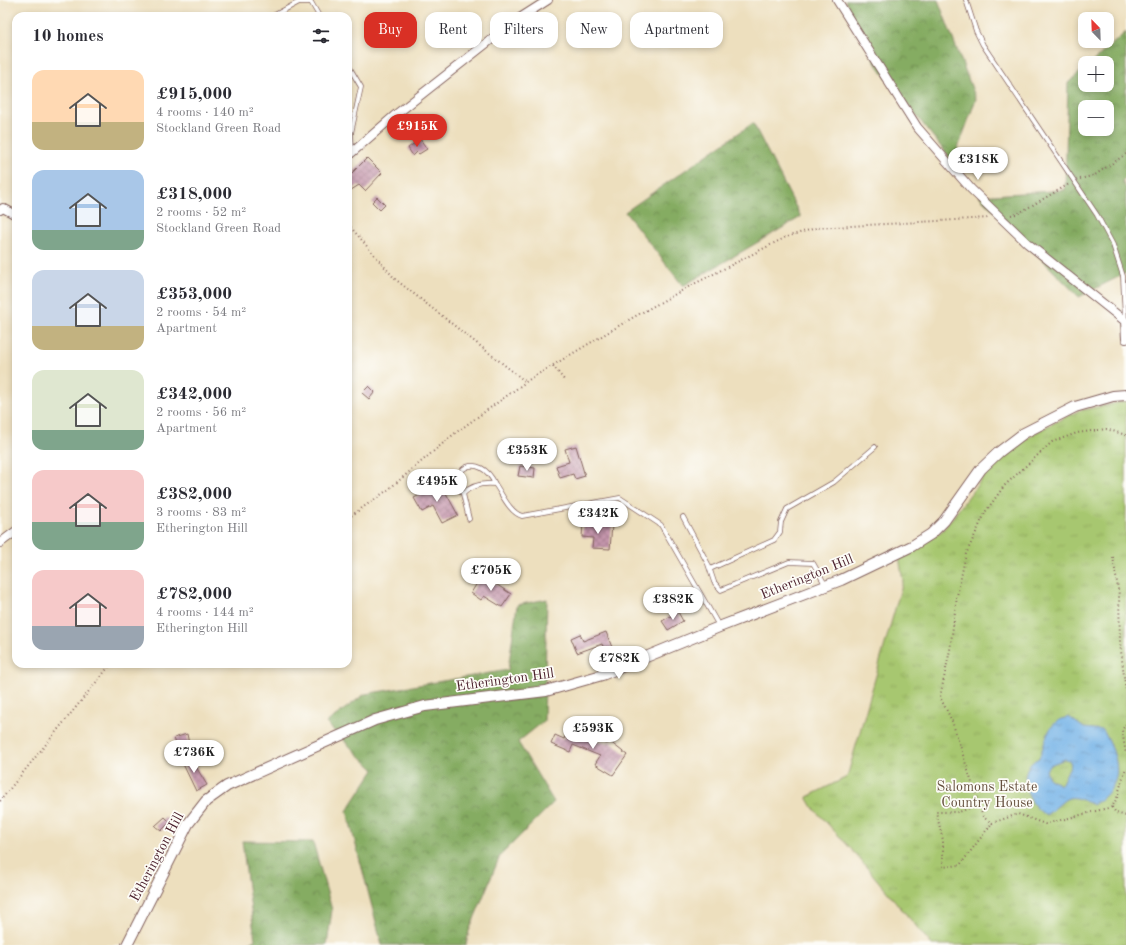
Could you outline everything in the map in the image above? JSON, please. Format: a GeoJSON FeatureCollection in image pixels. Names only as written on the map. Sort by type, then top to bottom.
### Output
{"type":"FeatureCollection","features":[{"type":"Feature","properties":{"kind":"street"},"geometry":{"type":"LineString","coordinates":[[352,152],[394,116],[515,22],[548,0]]}},
{"type":"Feature","properties":{"kind":"street"},"geometry":{"type":"LineString","coordinates":[[837,0],[917,127],[972,189],[1027,243],[1125,321],[1126,339]]}},
{"type":"Feature","properties":{"kind":"street"},"geometry":{"type":"LineString","coordinates":[[0,210],[3,208],[12,213]]}},
{"type":"Feature","properties":{"kind":"street","name":"Etherington Hill"},"geometry":{"type":"LineString","coordinates":[[127,945],[188,824],[206,801],[227,786],[376,720],[425,706],[553,689],[602,675],[719,627],[826,586],[905,549],[931,534],[944,521],[981,469],[999,452],[1024,433],[1075,407],[1113,396],[1126,395]]}},
{"type":"Feature","properties":{"kind":"street"},"geometry":{"type":"LineString","coordinates":[[0,543],[12,534]]}},
{"type":"Feature","properties":{"kind":"lane"},"geometry":{"type":"LineString","coordinates":[[966,0],[976,30],[983,45],[1097,215],[1113,245],[1123,276],[1125,321]]}},
{"type":"Feature","properties":{"kind":"lane"},"geometry":{"type":"LineString","coordinates":[[280,12],[299,2],[311,2],[317,12]]}},
{"type":"Feature","properties":{"kind":"lane"},"geometry":{"type":"LineString","coordinates":[[352,71],[361,87],[352,128]]}},
{"type":"Feature","properties":{"kind":"lane"},"geometry":{"type":"LineString","coordinates":[[710,569],[774,540],[780,532],[781,522],[787,509],[834,482],[875,447]]}},
{"type":"Feature","properties":{"kind":"lane"},"geometry":{"type":"LineString","coordinates":[[469,519],[463,494],[457,481],[460,473],[467,468],[477,466],[482,467],[489,472],[495,484],[517,515],[522,516],[620,498],[661,525],[719,627]]}},
{"type":"Feature","properties":{"kind":"lane"},"geometry":{"type":"LineString","coordinates":[[463,494],[478,485],[495,484]]}},
{"type":"Feature","properties":{"kind":"lane"},"geometry":{"type":"LineString","coordinates":[[683,517],[710,569],[714,582],[721,590],[789,562],[813,563],[826,586]]}},
{"type":"Feature","properties":{"kind":"path"},"geometry":{"type":"LineString","coordinates":[[352,515],[389,489],[454,434],[526,382],[632,318],[692,285],[786,238],[804,230],[816,228],[1017,214],[1074,180],[1095,175],[1126,154]]}},
{"type":"Feature","properties":{"kind":"path"},"geometry":{"type":"LineString","coordinates":[[352,229],[395,279],[526,382]]}},
{"type":"Feature","properties":{"kind":"path"},"geometry":{"type":"LineString","coordinates":[[553,366],[565,381]]}},
{"type":"Feature","properties":{"kind":"path"},"geometry":{"type":"LineString","coordinates":[[992,823],[983,818],[980,804],[952,721],[940,697],[950,650],[957,596],[966,554],[986,511],[1004,486],[1052,442],[1077,433],[1106,430],[1126,435]]}},
{"type":"Feature","properties":{"kind":"path"},"geometry":{"type":"LineString","coordinates":[[1113,557],[1119,595],[1120,643],[1126,692]]}},
{"type":"Feature","properties":{"kind":"path"},"geometry":{"type":"LineString","coordinates":[[0,801],[108,668]]}},
{"type":"Feature","properties":{"kind":"path"},"geometry":{"type":"LineString","coordinates":[[1126,724],[1122,730],[1126,754]]}},
{"type":"Feature","properties":{"kind":"path"},"geometry":{"type":"LineString","coordinates":[[980,804],[959,812],[936,812],[943,840],[943,868],[960,865],[992,823],[1018,814],[1045,824],[1112,807],[1118,798],[1126,767]]}},
{"type":"Feature","properties":{"kind":"path"},"geometry":{"type":"LineString","coordinates":[[1112,807],[1116,813],[1126,816]]}},
{"type":"Feature","properties":{"kind":"green space"},"geometry":{"type":"Polygon","coordinates":[[[845,0],[938,0],[976,99],[953,162],[877,66],[845,0]]]}},
{"type":"Feature","properties":{"kind":"green space"},"geometry":{"type":"Polygon","coordinates":[[[1126,32],[1126,177],[1122,181],[1126,188],[1126,273],[1079,297],[979,196],[1065,190],[1068,83],[1078,74],[1078,92],[1114,92],[1114,56],[1099,56],[1108,48],[1114,48],[1114,43],[1126,32]]]}},
{"type":"Feature","properties":{"kind":"green space"},"geometry":{"type":"Polygon","coordinates":[[[753,123],[801,217],[683,286],[625,212],[753,123]]]}},
{"type":"Feature","properties":{"kind":"green space","name":"Salomons Estate Country House"},"geometry":{"type":"Polygon","coordinates":[[[1126,401],[1126,945],[932,945],[852,850],[814,809],[807,797],[847,777],[903,581],[899,557],[931,539],[943,530],[994,463],[1017,445],[1038,431],[1078,411],[1126,401]]]}},
{"type":"Feature","properties":{"kind":"green space"},"geometry":{"type":"Polygon","coordinates":[[[547,599],[544,721],[518,742],[554,802],[500,856],[469,931],[466,945],[382,945],[347,811],[374,770],[326,723],[365,694],[508,670],[517,605],[547,599]]]}},
{"type":"Feature","properties":{"kind":"green space"},"geometry":{"type":"Polygon","coordinates":[[[242,841],[313,842],[332,910],[327,945],[242,945],[255,940],[242,841]]]}},
{"type":"Feature","properties":{"kind":"water"},"geometry":{"type":"Polygon","coordinates":[[[1069,717],[1084,728],[1103,730],[1113,752],[1117,771],[1111,789],[1104,797],[1093,805],[1077,798],[1071,798],[1063,801],[1046,815],[1033,804],[1026,787],[1025,778],[1031,763],[1039,758],[1048,732],[1061,719],[1069,717]],[[1065,759],[1050,765],[1046,770],[1049,779],[1061,785],[1071,764],[1069,760],[1065,759]]]}},
{"type":"Feature","properties":{"kind":"building"},"geometry":{"type":"Polygon","coordinates":[[[420,139],[427,149],[419,154],[417,152],[413,156],[408,148],[420,139]]]}},
{"type":"Feature","properties":{"kind":"building"},"geometry":{"type":"Polygon","coordinates":[[[367,158],[382,173],[365,191],[359,185],[352,189],[352,173],[367,158]]]}},
{"type":"Feature","properties":{"kind":"building"},"geometry":{"type":"Polygon","coordinates":[[[377,197],[385,205],[380,210],[372,202],[377,197]]]}},
{"type":"Feature","properties":{"kind":"building"},"geometry":{"type":"Polygon","coordinates":[[[369,386],[375,392],[369,399],[362,393],[369,386]]]}},
{"type":"Feature","properties":{"kind":"building"},"geometry":{"type":"Polygon","coordinates":[[[576,446],[585,476],[575,479],[573,474],[560,478],[556,466],[569,462],[565,449],[576,446]]]}},
{"type":"Feature","properties":{"kind":"building"},"geometry":{"type":"Polygon","coordinates":[[[520,466],[535,468],[534,478],[518,476],[520,466]]]}},
{"type":"Feature","properties":{"kind":"building"},"geometry":{"type":"Polygon","coordinates":[[[441,484],[458,515],[442,523],[433,506],[422,512],[414,498],[441,484]]]}},
{"type":"Feature","properties":{"kind":"building"},"geometry":{"type":"Polygon","coordinates":[[[583,523],[612,525],[610,549],[592,548],[593,538],[582,537],[583,523]]]}},
{"type":"Feature","properties":{"kind":"building"},"geometry":{"type":"Polygon","coordinates":[[[482,575],[511,594],[502,607],[484,596],[481,600],[471,593],[482,575]]]}},
{"type":"Feature","properties":{"kind":"building"},"geometry":{"type":"Polygon","coordinates":[[[678,612],[683,621],[668,630],[662,621],[678,612]]]}},
{"type":"Feature","properties":{"kind":"building"},"geometry":{"type":"Polygon","coordinates":[[[606,632],[613,650],[606,653],[602,644],[577,653],[571,638],[580,634],[583,641],[606,632]]]}},
{"type":"Feature","properties":{"kind":"building"},"geometry":{"type":"Polygon","coordinates":[[[568,730],[576,734],[577,731],[607,744],[609,741],[627,755],[613,775],[595,764],[600,756],[573,745],[570,752],[551,744],[555,735],[564,739],[568,730]]]}},
{"type":"Feature","properties":{"kind":"building"},"geometry":{"type":"Polygon","coordinates":[[[187,734],[189,744],[177,747],[174,738],[187,734]]]}},
{"type":"Feature","properties":{"kind":"building"},"geometry":{"type":"Polygon","coordinates":[[[190,757],[207,785],[196,791],[182,762],[190,757]]]}},
{"type":"Feature","properties":{"kind":"building"},"geometry":{"type":"Polygon","coordinates":[[[165,817],[170,822],[161,831],[155,826],[165,817]]]}}]}
